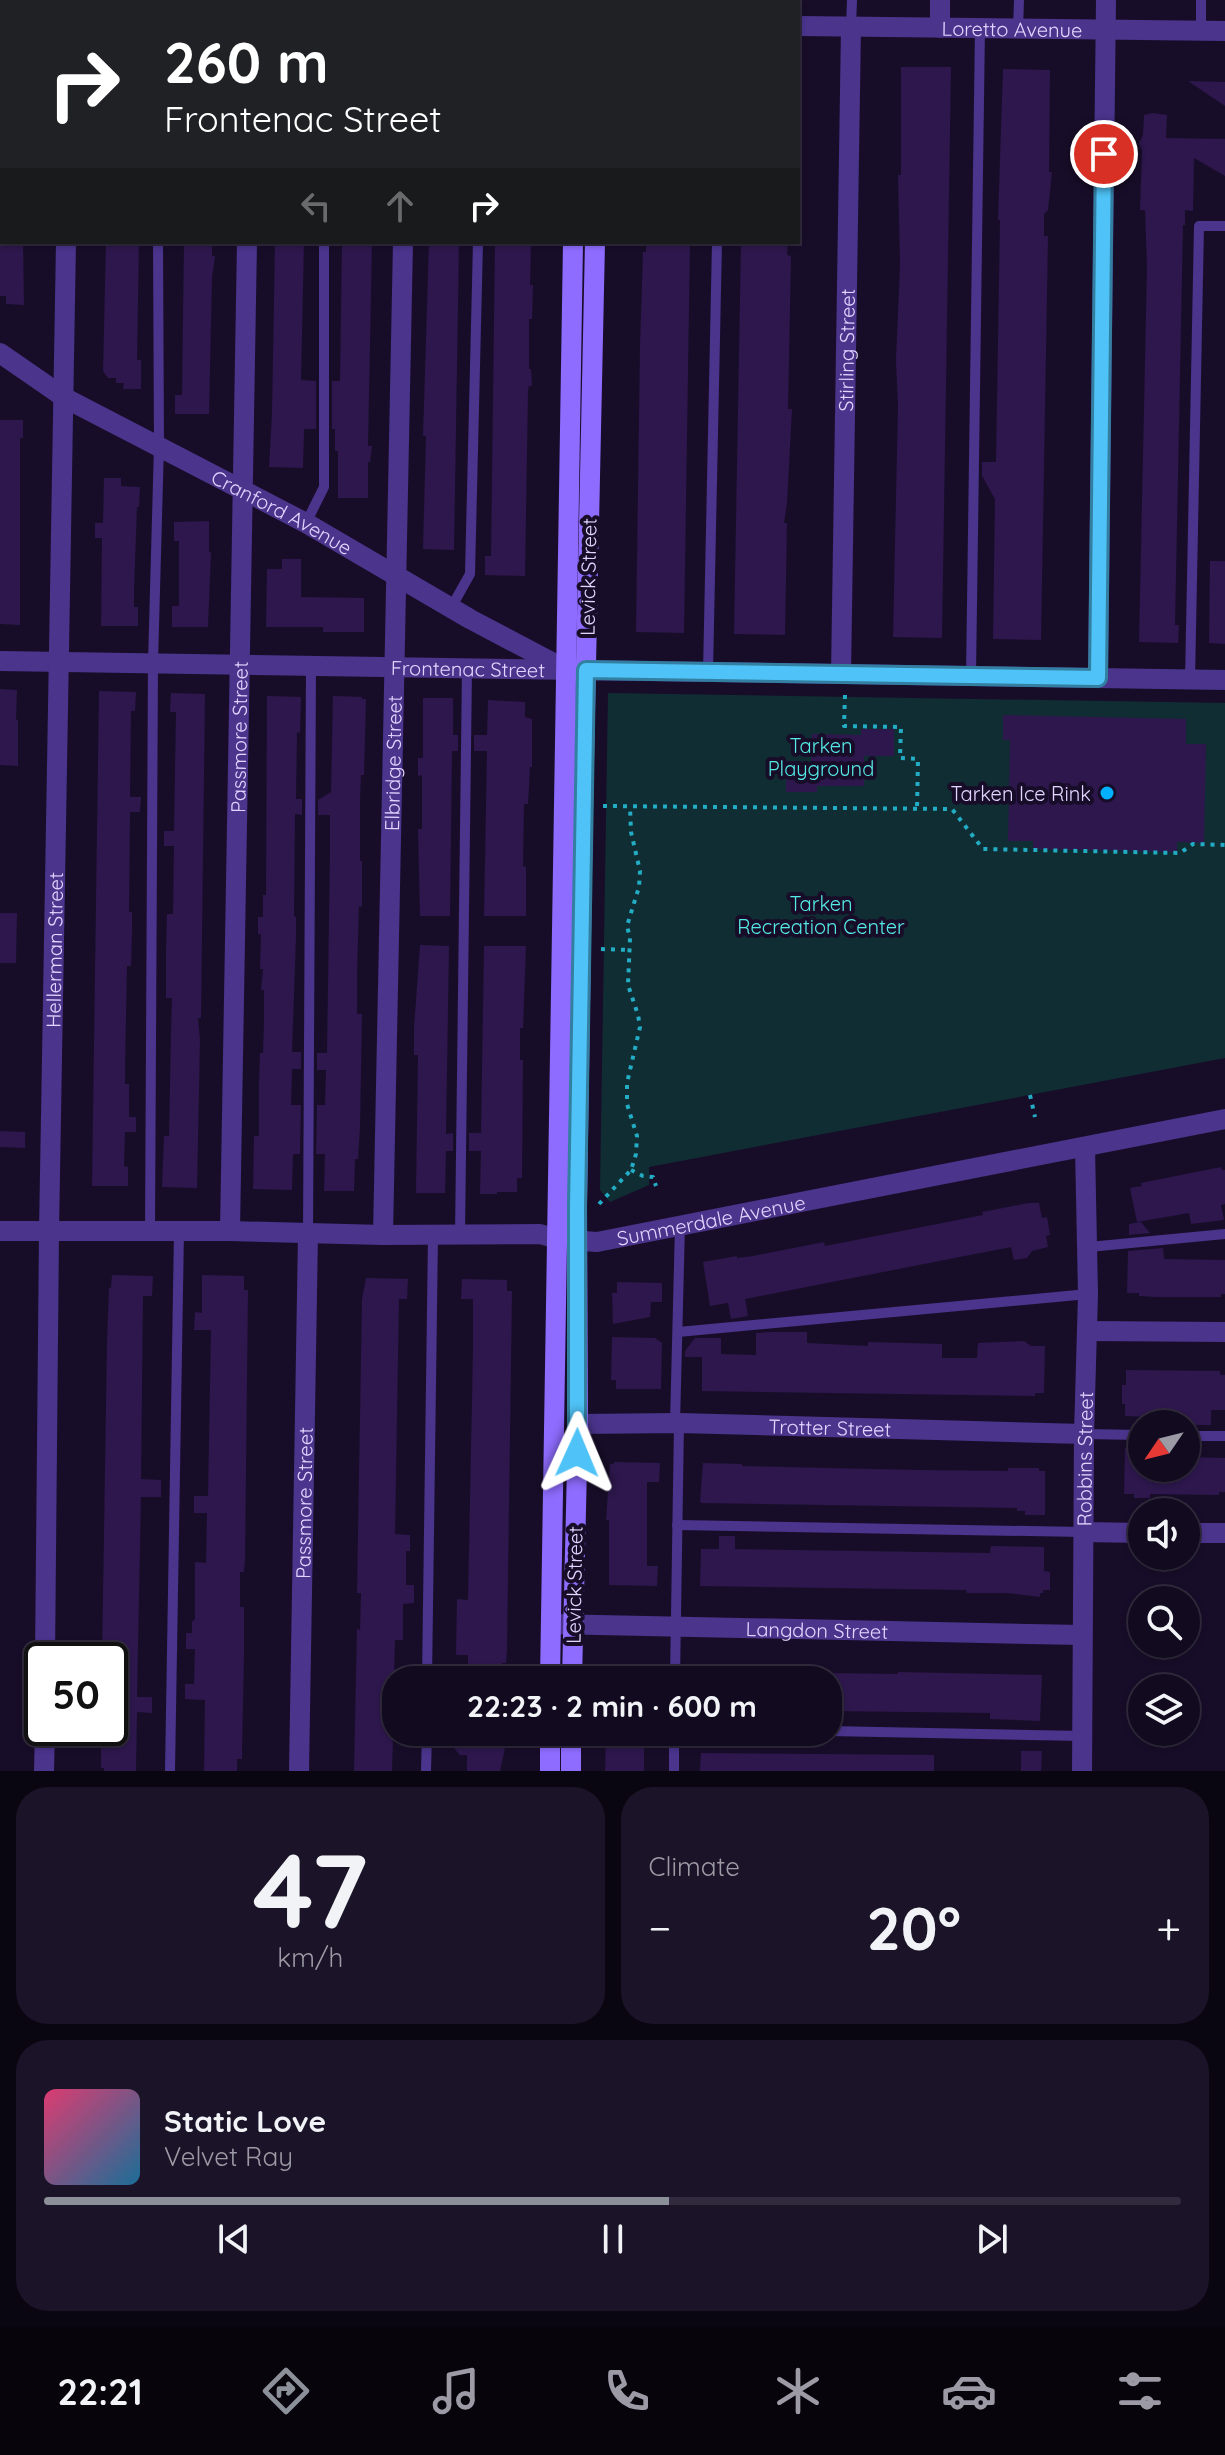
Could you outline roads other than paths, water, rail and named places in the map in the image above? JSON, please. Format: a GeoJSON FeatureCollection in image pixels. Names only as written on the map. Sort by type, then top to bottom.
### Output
{"type":"FeatureCollection","features":[{"type":"Feature","properties":{"kind":"main road","name":"Levick Street"},"geometry":{"type":"LineString","coordinates":[[550,1666],[567,1240],[576,670],[571,343],[573,244]]}},
{"type":"Feature","properties":{"kind":"main road","name":"Levick Street"},"geometry":{"type":"LineString","coordinates":[[576,670],[595,244]]}},
{"type":"Feature","properties":{"kind":"main road"},"geometry":{"type":"LineString","coordinates":[[571,343],[592,344]]}},
{"type":"Feature","properties":{"kind":"main road","name":"Levick Street"},"geometry":{"type":"LineString","coordinates":[[567,1240],[578,1424],[572,1666]]}},
{"type":"Feature","properties":{"kind":"main road"},"geometry":{"type":"LineString","coordinates":[[550,1746],[550,1771]]}},
{"type":"Feature","properties":{"kind":"main road"},"geometry":{"type":"LineString","coordinates":[[571,1746],[571,1771]]}},
{"type":"Feature","properties":{"kind":"street"},"geometry":{"type":"LineString","coordinates":[[940,0],[940,28]]}},
{"type":"Feature","properties":{"kind":"street"},"geometry":{"type":"LineString","coordinates":[[1098,678],[1106,0]]}},
{"type":"Feature","properties":{"kind":"street","name":"Loretto Avenue"},"geometry":{"type":"LineString","coordinates":[[800,26],[1225,31]]}},
{"type":"Feature","properties":{"kind":"street","name":"Stirling Street"},"geometry":{"type":"LineString","coordinates":[[841,674],[851,26]]}},
{"type":"Feature","properties":{"kind":"street","name":"Hellerman Street"},"geometry":{"type":"LineString","coordinates":[[45,1642],[66,244]]}},
{"type":"Feature","properties":{"kind":"street","name":"Passmore Street"},"geometry":{"type":"LineString","coordinates":[[230,1231],[247,244]]}},
{"type":"Feature","properties":{"kind":"street","name":"Elbridge Street"},"geometry":{"type":"LineString","coordinates":[[383,1235],[403,244]]}},
{"type":"Feature","properties":{"kind":"street","name":"Cranford Avenue"},"geometry":{"type":"LineString","coordinates":[[0,353],[65,398],[244,489],[451,608],[576,670]]}},
{"type":"Feature","properties":{"kind":"street","name":"Frontenac Street"},"geometry":{"type":"LineString","coordinates":[[0,661],[1225,680]]}},
{"type":"Feature","properties":{"kind":"street","name":"Summerdale Avenue"},"geometry":{"type":"LineString","coordinates":[[0,1231],[540,1234],[597,1242],[1225,1119]]}},
{"type":"Feature","properties":{"kind":"street","name":"Robbins Street"},"geometry":{"type":"LineString","coordinates":[[1082,1771],[1084,1434],[1089,1247],[1085,1147]]}},
{"type":"Feature","properties":{"kind":"street","name":"Passmore Street"},"geometry":{"type":"LineString","coordinates":[[299,1771],[308,1234]]}},
{"type":"Feature","properties":{"kind":"street"},"geometry":{"type":"LineString","coordinates":[[1088,1331],[1225,1332]]}},
{"type":"Feature","properties":{"kind":"street","name":"Trotter Street"},"geometry":{"type":"LineString","coordinates":[[578,1424],[1084,1434]]}},
{"type":"Feature","properties":{"kind":"street"},"geometry":{"type":"LineString","coordinates":[[1083,1532],[1128,1533]]}},
{"type":"Feature","properties":{"kind":"street"},"geometry":{"type":"LineString","coordinates":[[1200,1533],[1225,1533]]}},
{"type":"Feature","properties":{"kind":"street","name":"Langdon Street"},"geometry":{"type":"LineString","coordinates":[[551,1624],[1082,1635]]}},
{"type":"Feature","properties":{"kind":"street"},"geometry":{"type":"LineString","coordinates":[[44,1771],[45,1746]]}},
{"type":"Feature","properties":{"kind":"lane"},"geometry":{"type":"LineString","coordinates":[[851,26],[852,0]]}},
{"type":"Feature","properties":{"kind":"lane"},"geometry":{"type":"LineString","coordinates":[[1018,29],[1019,0]]}},
{"type":"Feature","properties":{"kind":"lane"},"geometry":{"type":"LineString","coordinates":[[1201,0],[1201,30]]}},
{"type":"Feature","properties":{"kind":"lane"},"geometry":{"type":"LineString","coordinates":[[971,676],[980,28]]}},
{"type":"Feature","properties":{"kind":"lane"},"geometry":{"type":"LineString","coordinates":[[1190,680],[1199,226],[1225,226]]}},
{"type":"Feature","properties":{"kind":"lane"},"geometry":{"type":"LineString","coordinates":[[150,1231],[153,663],[159,445],[158,244]]}},
{"type":"Feature","properties":{"kind":"lane"},"geometry":{"type":"LineString","coordinates":[[306,523],[324,487],[324,244]]}},
{"type":"Feature","properties":{"kind":"lane"},"geometry":{"type":"LineString","coordinates":[[451,608],[470,574],[478,244]]}},
{"type":"Feature","properties":{"kind":"lane"},"geometry":{"type":"LineString","coordinates":[[708,672],[717,244]]}},
{"type":"Feature","properties":{"kind":"lane"},"geometry":{"type":"LineString","coordinates":[[308,1234],[311,666]]}},
{"type":"Feature","properties":{"kind":"lane"},"geometry":{"type":"LineString","coordinates":[[460,1235],[467,668]]}},
{"type":"Feature","properties":{"kind":"lane"},"geometry":{"type":"LineString","coordinates":[[675,1666],[680,1225]]}},
{"type":"Feature","properties":{"kind":"lane"},"geometry":{"type":"LineString","coordinates":[[170,1771],[179,1231]]}},
{"type":"Feature","properties":{"kind":"lane"},"geometry":{"type":"LineString","coordinates":[[1089,1247],[1225,1234]]}},
{"type":"Feature","properties":{"kind":"lane"},"geometry":{"type":"LineString","coordinates":[[427,1666],[433,1235]]}},
{"type":"Feature","properties":{"kind":"lane"},"geometry":{"type":"LineString","coordinates":[[678,1332],[1088,1294]]}},
{"type":"Feature","properties":{"kind":"lane"},"geometry":{"type":"LineString","coordinates":[[1084,1434],[1128,1435]]}},
{"type":"Feature","properties":{"kind":"lane"},"geometry":{"type":"LineString","coordinates":[[1200,1436],[1225,1436]]}},
{"type":"Feature","properties":{"kind":"lane"},"geometry":{"type":"LineString","coordinates":[[677,1525],[1083,1532]]}},
{"type":"Feature","properties":{"kind":"lane"},"geometry":{"type":"LineString","coordinates":[[842,1731],[1083,1736]]}},
{"type":"Feature","properties":{"kind":"lane"},"geometry":{"type":"LineString","coordinates":[[426,1771],[427,1746]]}},
{"type":"Feature","properties":{"kind":"lane"},"geometry":{"type":"LineString","coordinates":[[674,1746],[674,1771]]}},
{"type":"Feature","properties":{"kind":"place","name":"Tarken Ice Rink"},"geometry":{"type":"Point","coordinates":[1107,793]}},
{"type":"Feature","properties":{"kind":"park label","name":"Tarken Playground"},"geometry":{"type":"Point","coordinates":[821,756]}},
{"type":"Feature","properties":{"kind":"park label","name":"Tarken Recreation Center"},"geometry":{"type":"Point","coordinates":[821,914]}}]}
